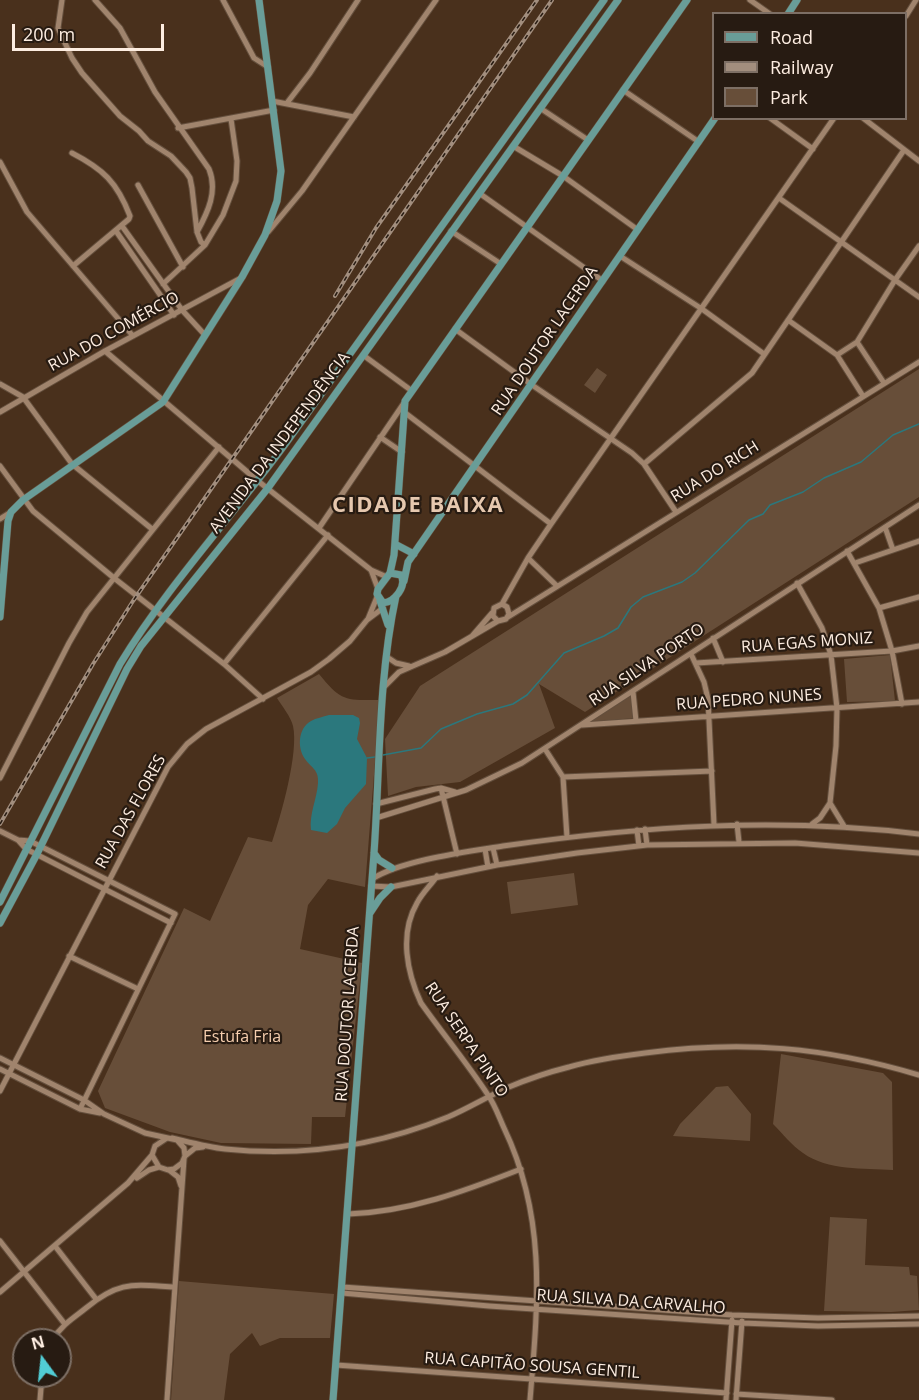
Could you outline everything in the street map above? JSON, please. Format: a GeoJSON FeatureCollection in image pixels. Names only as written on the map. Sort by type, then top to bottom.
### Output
{"type":"FeatureCollection","features":[{"type":"Feature","properties":{"kind":"main road"},"geometry":{"type":"LineString","coordinates":[[0,617],[8,521],[11,512],[23,500],[72,464],[163,402],[242,277],[265,235],[281,183],[280,156],[259,0]]}},
{"type":"Feature","properties":{"kind":"main road","name":"AVENIDA DA INDEPENDÊNCIA"},"geometry":{"type":"LineString","coordinates":[[0,902],[120,664],[156,610],[299,426],[604,0]]}},
{"type":"Feature","properties":{"kind":"main road","name":"AVENIDA DA INDEPENDÊNCIA"},"geometry":{"type":"LineString","coordinates":[[0,924],[3,909],[37,854],[127,669],[141,646],[308,433],[618,0]]}},
{"type":"Feature","properties":{"kind":"main road"},"geometry":{"type":"LineString","coordinates":[[393,599],[386,603],[380,599],[389,575],[395,544],[405,401],[687,0]]}},
{"type":"Feature","properties":{"kind":"main road"},"geometry":{"type":"LineString","coordinates":[[561,59],[571,66]]}},
{"type":"Feature","properties":{"kind":"main road","name":"RUA DOUTOR LACERDA"},"geometry":{"type":"LineString","coordinates":[[333,1400],[374,853],[384,687],[393,599],[404,581],[406,568],[414,554],[714,120]]}},
{"type":"Feature","properties":{"kind":"main road"},"geometry":{"type":"LineString","coordinates":[[486,163],[495,169]]}},
{"type":"Feature","properties":{"kind":"main road"},"geometry":{"type":"LineString","coordinates":[[396,291],[405,296]]}},
{"type":"Feature","properties":{"kind":"main road"},"geometry":{"type":"LineString","coordinates":[[304,418],[314,424]]}},
{"type":"Feature","properties":{"kind":"main road"},"geometry":{"type":"LineString","coordinates":[[299,426],[308,433]]}},
{"type":"Feature","properties":{"kind":"main road"},"geometry":{"type":"LineString","coordinates":[[208,543],[217,549]]}},
{"type":"Feature","properties":{"kind":"main road"},"geometry":{"type":"LineString","coordinates":[[395,544],[414,554]]}},
{"type":"Feature","properties":{"kind":"main road"},"geometry":{"type":"LineString","coordinates":[[389,575],[400,575],[404,581]]}},
{"type":"Feature","properties":{"kind":"main road","name":"RUA DOUTOR LACERDA"},"geometry":{"type":"LineString","coordinates":[[380,599],[389,631]]}},
{"type":"Feature","properties":{"kind":"main road"},"geometry":{"type":"LineString","coordinates":[[374,853],[379,860],[392,868]]}},
{"type":"Feature","properties":{"kind":"main road"},"geometry":{"type":"LineString","coordinates":[[369,915],[391,887]]}},
{"type":"Feature","properties":{"kind":"street"},"geometry":{"type":"LineString","coordinates":[[62,0],[58,28],[76,66],[120,116],[148,141],[171,156],[190,178],[197,232],[201,242],[206,245]]}},
{"type":"Feature","properties":{"kind":"street"},"geometry":{"type":"LineString","coordinates":[[96,0],[126,36],[155,92],[178,128],[209,169],[213,179],[212,194],[197,232]]}},
{"type":"Feature","properties":{"kind":"street"},"geometry":{"type":"LineString","coordinates":[[223,0],[254,58],[268,68]]}},
{"type":"Feature","properties":{"kind":"street"},"geometry":{"type":"LineString","coordinates":[[287,103],[310,73],[358,0]]}},
{"type":"Feature","properties":{"kind":"street"},"geometry":{"type":"LineString","coordinates":[[265,235],[302,191],[436,0]]}},
{"type":"Feature","properties":{"kind":"street"},"geometry":{"type":"LineString","coordinates":[[750,0],[767,12]]}},
{"type":"Feature","properties":{"kind":"street"},"geometry":{"type":"LineString","coordinates":[[907,14],[916,0]]}},
{"type":"Feature","properties":{"kind":"street"},"geometry":{"type":"LineString","coordinates":[[623,90],[699,142]]}},
{"type":"Feature","properties":{"kind":"street"},"geometry":{"type":"LineString","coordinates":[[272,101],[354,117]]}},
{"type":"Feature","properties":{"kind":"street"},"geometry":{"type":"LineString","coordinates":[[540,108],[588,140]]}},
{"type":"Feature","properties":{"kind":"street"},"geometry":{"type":"LineString","coordinates":[[178,128],[274,110]]}},
{"type":"Feature","properties":{"kind":"street"},"geometry":{"type":"LineString","coordinates":[[163,284],[206,245],[224,215],[236,181],[237,161],[231,119]]}},
{"type":"Feature","properties":{"kind":"street"},"geometry":{"type":"LineString","coordinates":[[773,120],[813,149]]}},
{"type":"Feature","properties":{"kind":"street"},"geometry":{"type":"LineString","coordinates":[[384,687],[394,675],[409,666],[445,652],[508,617],[505,606],[528,558],[833,120]]}},
{"type":"Feature","properties":{"kind":"street"},"geometry":{"type":"LineString","coordinates":[[866,120],[919,161]]}},
{"type":"Feature","properties":{"kind":"street"},"geometry":{"type":"LineString","coordinates":[[513,146],[563,176],[638,230]]}},
{"type":"Feature","properties":{"kind":"street"},"geometry":{"type":"LineString","coordinates":[[645,464],[752,373],[904,150]]}},
{"type":"Feature","properties":{"kind":"street"},"geometry":{"type":"LineString","coordinates":[[72,153],[99,168],[109,179],[130,216],[122,226],[72,266]]}},
{"type":"Feature","properties":{"kind":"street"},"geometry":{"type":"LineString","coordinates":[[0,162],[27,212],[133,336]]}},
{"type":"Feature","properties":{"kind":"street"},"geometry":{"type":"LineString","coordinates":[[138,185],[183,267]]}},
{"type":"Feature","properties":{"kind":"street"},"geometry":{"type":"LineString","coordinates":[[478,193],[603,281]]}},
{"type":"Feature","properties":{"kind":"street"},"geometry":{"type":"LineString","coordinates":[[779,198],[919,297]]}},
{"type":"Feature","properties":{"kind":"street"},"geometry":{"type":"LineString","coordinates":[[122,226],[182,310],[204,334]]}},
{"type":"Feature","properties":{"kind":"street"},"geometry":{"type":"LineString","coordinates":[[116,231],[174,315]]}},
{"type":"Feature","properties":{"kind":"street"},"geometry":{"type":"LineString","coordinates":[[451,231],[501,264]]}},
{"type":"Feature","properties":{"kind":"street"},"geometry":{"type":"LineString","coordinates":[[837,355],[857,342],[919,246]]}},
{"type":"Feature","properties":{"kind":"street"},"geometry":{"type":"LineString","coordinates":[[620,256],[702,309],[764,354]]}},
{"type":"Feature","properties":{"kind":"street","name":"RUA DO COMÉRCIO"},"geometry":{"type":"LineString","coordinates":[[0,412],[105,351],[242,277]]}},
{"type":"Feature","properties":{"kind":"street"},"geometry":{"type":"LineString","coordinates":[[788,320],[837,355],[863,396]]}},
{"type":"Feature","properties":{"kind":"street"},"geometry":{"type":"LineString","coordinates":[[455,329],[645,464],[676,512]]}},
{"type":"Feature","properties":{"kind":"street"},"geometry":{"type":"LineString","coordinates":[[857,342],[884,383]]}},
{"type":"Feature","properties":{"kind":"street"},"geometry":{"type":"LineString","coordinates":[[105,351],[258,481],[371,570],[389,575]]}},
{"type":"Feature","properties":{"kind":"street"},"geometry":{"type":"LineString","coordinates":[[363,355],[412,390]]}},
{"type":"Feature","properties":{"kind":"street","name":"RUA DO RICH"},"geometry":{"type":"LineString","coordinates":[[508,617],[919,362]]}},
{"type":"Feature","properties":{"kind":"street"},"geometry":{"type":"LineString","coordinates":[[0,384],[23,397],[72,464],[152,529]]}},
{"type":"Feature","properties":{"kind":"street"},"geometry":{"type":"LineString","coordinates":[[319,528],[405,401]]}},
{"type":"Feature","properties":{"kind":"street"},"geometry":{"type":"LineString","coordinates":[[404,412],[551,524]]}},
{"type":"Feature","properties":{"kind":"street"},"geometry":{"type":"LineString","coordinates":[[380,437],[402,452]]}},
{"type":"Feature","properties":{"kind":"street"},"geometry":{"type":"LineString","coordinates":[[0,778],[87,612],[219,447]]}},
{"type":"Feature","properties":{"kind":"street"},"geometry":{"type":"LineString","coordinates":[[0,466],[33,511],[224,664],[263,699]]}},
{"type":"Feature","properties":{"kind":"street","name":"RUA SILVA PORTO"},"geometry":{"type":"LineString","coordinates":[[376,818],[444,798],[495,777],[633,692],[919,505]]}},
{"type":"Feature","properties":{"kind":"street"},"geometry":{"type":"LineString","coordinates":[[0,519],[11,512]]}},
{"type":"Feature","properties":{"kind":"street"},"geometry":{"type":"LineString","coordinates":[[885,527],[892,550]]}},
{"type":"Feature","properties":{"kind":"street"},"geometry":{"type":"LineString","coordinates":[[224,664],[328,535]]}},
{"type":"Feature","properties":{"kind":"street"},"geometry":{"type":"LineString","coordinates":[[855,564],[919,541]]}},
{"type":"Feature","properties":{"kind":"street"},"geometry":{"type":"LineString","coordinates":[[847,551],[879,608],[892,651],[902,704]]}},
{"type":"Feature","properties":{"kind":"street"},"geometry":{"type":"LineString","coordinates":[[528,558],[557,586]]}},
{"type":"Feature","properties":{"kind":"street"},"geometry":{"type":"LineString","coordinates":[[371,570],[380,599]]}},
{"type":"Feature","properties":{"kind":"street"},"geometry":{"type":"LineString","coordinates":[[797,583],[822,628],[831,655],[837,708],[830,803],[820,818],[811,825]]}},
{"type":"Feature","properties":{"kind":"street"},"geometry":{"type":"LineString","coordinates":[[879,608],[919,597]]}},
{"type":"Feature","properties":{"kind":"street","name":"RUA DAS FLORES"},"geometry":{"type":"LineString","coordinates":[[367,620],[380,599]]}},
{"type":"Feature","properties":{"kind":"street","name":"RUA DAS FLORES"},"geometry":{"type":"LineString","coordinates":[[0,1091],[168,767],[187,744],[206,729],[311,672],[329,659],[350,641],[380,599]]}},
{"type":"Feature","properties":{"kind":"street"},"geometry":{"type":"LineString","coordinates":[[468,640],[496,606],[526,607]]}},
{"type":"Feature","properties":{"kind":"street"},"geometry":{"type":"LineString","coordinates":[[492,613],[498,621]]}},
{"type":"Feature","properties":{"kind":"street"},"geometry":{"type":"LineString","coordinates":[[713,638],[723,662]]}},
{"type":"Feature","properties":{"kind":"street","name":"RUA EGAS MONIZ"},"geometry":{"type":"LineString","coordinates":[[696,663],[892,651],[919,646]]}},
{"type":"Feature","properties":{"kind":"street"},"geometry":{"type":"LineString","coordinates":[[691,654],[704,682],[710,717],[714,825]]}},
{"type":"Feature","properties":{"kind":"street"},"geometry":{"type":"LineString","coordinates":[[387,657],[396,663],[409,666]]}},
{"type":"Feature","properties":{"kind":"street"},"geometry":{"type":"LineString","coordinates":[[633,692],[636,721]]}},
{"type":"Feature","properties":{"kind":"street","name":"RUA PEDRO NUNES"},"geometry":{"type":"LineString","coordinates":[[580,726],[919,702]]}},
{"type":"Feature","properties":{"kind":"street"},"geometry":{"type":"LineString","coordinates":[[545,748],[563,777],[567,837]]}},
{"type":"Feature","properties":{"kind":"street"},"geometry":{"type":"LineString","coordinates":[[563,777],[712,771]]}},
{"type":"Feature","properties":{"kind":"street"},"geometry":{"type":"LineString","coordinates":[[441,788],[457,854]]}},
{"type":"Feature","properties":{"kind":"street"},"geometry":{"type":"LineString","coordinates":[[376,804],[441,788],[457,793]]}},
{"type":"Feature","properties":{"kind":"street"},"geometry":{"type":"LineString","coordinates":[[830,803],[844,826]]}},
{"type":"Feature","properties":{"kind":"street"},"geometry":{"type":"LineString","coordinates":[[737,824],[739,842]]}},
{"type":"Feature","properties":{"kind":"street"},"geometry":{"type":"LineString","coordinates":[[371,883],[392,868],[457,854],[567,837],[645,829],[737,824],[811,825],[919,834]]}},
{"type":"Feature","properties":{"kind":"street"},"geometry":{"type":"LineString","coordinates":[[645,829],[647,845]]}},
{"type":"Feature","properties":{"kind":"street"},"geometry":{"type":"LineString","coordinates":[[637,830],[639,846]]}},
{"type":"Feature","properties":{"kind":"street"},"geometry":{"type":"LineString","coordinates":[[0,831],[18,840],[40,846],[175,914],[81,1109]]}},
{"type":"Feature","properties":{"kind":"street"},"geometry":{"type":"LineString","coordinates":[[18,840],[26,849],[171,923]]}},
{"type":"Feature","properties":{"kind":"street"},"geometry":{"type":"LineString","coordinates":[[371,883],[391,887],[497,865],[578,852],[647,845],[795,843],[919,852]]}},
{"type":"Feature","properties":{"kind":"street"},"geometry":{"type":"LineString","coordinates":[[493,848],[497,865]]}},
{"type":"Feature","properties":{"kind":"street"},"geometry":{"type":"LineString","coordinates":[[485,849],[488,867]]}},
{"type":"Feature","properties":{"kind":"street","name":"RUA SERPA PINTO"},"geometry":{"type":"LineString","coordinates":[[437,876],[416,903],[411,917],[407,937],[408,964],[413,987],[421,1003],[489,1096],[521,1169],[530,1201],[537,1245],[536,1309],[530,1400]]}},
{"type":"Feature","properties":{"kind":"street"},"geometry":{"type":"LineString","coordinates":[[69,956],[138,989]]}},
{"type":"Feature","properties":{"kind":"street"},"geometry":{"type":"LineString","coordinates":[[0,1058],[84,1100],[104,1114],[145,1133],[225,1149],[291,1152],[352,1145],[428,1124],[511,1086],[571,1066],[629,1055],[710,1047],[765,1046],[844,1055],[919,1075]]}},
{"type":"Feature","properties":{"kind":"street"},"geometry":{"type":"LineString","coordinates":[[0,1069],[81,1109],[104,1114]]}},
{"type":"Feature","properties":{"kind":"street"},"geometry":{"type":"LineString","coordinates":[[145,1133],[152,1142],[153,1153],[161,1168],[174,1173],[181,1188]]}},
{"type":"Feature","properties":{"kind":"street"},"geometry":{"type":"LineString","coordinates":[[128,1183],[153,1153],[158,1142],[169,1138],[181,1143],[184,1157],[167,1400]]}},
{"type":"Feature","properties":{"kind":"street"},"geometry":{"type":"LineString","coordinates":[[0,1292],[128,1183],[145,1172],[161,1168],[174,1169],[195,1148],[208,1146]]}},
{"type":"Feature","properties":{"kind":"street"},"geometry":{"type":"LineString","coordinates":[[348,1214],[413,1206],[459,1193],[521,1169]]}},
{"type":"Feature","properties":{"kind":"street"},"geometry":{"type":"LineString","coordinates":[[0,1241],[64,1323]]}},
{"type":"Feature","properties":{"kind":"street"},"geometry":{"type":"LineString","coordinates":[[55,1246],[96,1299]]}},
{"type":"Feature","properties":{"kind":"street"},"geometry":{"type":"LineString","coordinates":[[60,1328],[96,1299],[118,1287],[175,1287]]}},
{"type":"Feature","properties":{"kind":"street","name":"RUA SILVA DA CARVALHO"},"geometry":{"type":"LineString","coordinates":[[342,1290],[732,1315],[848,1318],[919,1316]]}},
{"type":"Feature","properties":{"kind":"street","name":"RUA SILVA DA CARVALHO"},"geometry":{"type":"LineString","coordinates":[[440,1298],[489,1306],[742,1323],[848,1326],[919,1324]]}},
{"type":"Feature","properties":{"kind":"street"},"geometry":{"type":"LineString","coordinates":[[489,1299],[489,1306]]}},
{"type":"Feature","properties":{"kind":"street"},"geometry":{"type":"LineString","coordinates":[[574,1312],[575,1305]]}},
{"type":"Feature","properties":{"kind":"street"},"geometry":{"type":"LineString","coordinates":[[626,1308],[626,1315]]}},
{"type":"Feature","properties":{"kind":"street"},"geometry":{"type":"LineString","coordinates":[[727,1396],[732,1315]]}},
{"type":"Feature","properties":{"kind":"street"},"geometry":{"type":"LineString","coordinates":[[743,1315],[736,1397],[832,1400]]}},
{"type":"Feature","properties":{"kind":"street"},"geometry":{"type":"LineString","coordinates":[[848,1318],[848,1326]]}},
{"type":"Feature","properties":{"kind":"street"},"geometry":{"type":"LineString","coordinates":[[891,1318],[891,1325]]}},
{"type":"Feature","properties":{"kind":"street","name":"RUA CAPITÃO SOUSA GENTIL"},"geometry":{"type":"LineString","coordinates":[[336,1365],[727,1396]]}},
{"type":"Feature","properties":{"kind":"green space"},"geometry":{"type":"Polygon","coordinates":[[[597,368],[607,375],[595,393],[584,385],[597,368]]]}},
{"type":"Feature","properties":{"kind":"green space"},"geometry":{"type":"Polygon","coordinates":[[[919,369],[919,497],[585,712],[539,684],[555,728],[460,782],[416,787],[388,796],[385,739],[420,686],[919,369]]]}},
{"type":"Feature","properties":{"kind":"green space"},"geometry":{"type":"Polygon","coordinates":[[[890,655],[895,701],[847,702],[844,659],[890,655]]]}},
{"type":"Feature","properties":{"kind":"green space","name":"Estufa Fria"},"geometry":{"type":"Polygon","coordinates":[[[319,674],[339,695],[359,700],[380,700],[365,887],[328,879],[308,905],[300,949],[362,963],[345,1117],[312,1117],[311,1144],[221,1143],[170,1132],[105,1108],[98,1091],[184,908],[210,921],[248,837],[272,842],[288,784],[294,751],[293,726],[277,698],[319,674]]]}},
{"type":"Feature","properties":{"kind":"green space"},"geometry":{"type":"Polygon","coordinates":[[[632,695],[633,718],[588,723],[632,695]]]}},
{"type":"Feature","properties":{"kind":"green space"},"geometry":{"type":"Polygon","coordinates":[[[574,873],[578,905],[511,914],[507,882],[574,873]]]}},
{"type":"Feature","properties":{"kind":"green space"},"geometry":{"type":"Polygon","coordinates":[[[781,1054],[883,1073],[892,1082],[893,1170],[846,1168],[823,1163],[803,1153],[787,1139],[773,1124],[781,1054]]]}},
{"type":"Feature","properties":{"kind":"green space"},"geometry":{"type":"Polygon","coordinates":[[[728,1086],[751,1114],[750,1141],[673,1136],[680,1124],[716,1087],[728,1086]]]}},
{"type":"Feature","properties":{"kind":"green space"},"geometry":{"type":"Polygon","coordinates":[[[830,1217],[867,1219],[865,1265],[909,1267],[910,1275],[917,1276],[919,1310],[824,1311],[830,1217]]]}},
{"type":"Feature","properties":{"kind":"green space"},"geometry":{"type":"Polygon","coordinates":[[[179,1281],[334,1294],[330,1338],[280,1338],[260,1346],[252,1333],[230,1354],[224,1400],[171,1400],[179,1281]]]}},
{"type":"Feature","properties":{"kind":"water"},"geometry":{"type":"Polygon","coordinates":[[[329,715],[353,715],[359,718],[357,739],[367,758],[366,784],[345,808],[337,824],[327,833],[311,830],[318,778],[302,754],[300,738],[307,724],[329,715]]]}},
{"type":"Feature","properties":{"kind":"waterway"},"geometry":{"type":"LineString","coordinates":[[383,755],[421,748],[441,729],[477,714],[513,704],[527,695],[564,653],[618,628],[631,607],[643,597],[682,582],[695,573],[749,520],[763,514],[770,505],[803,492],[824,478],[861,462],[893,435],[919,424]]}},
{"type":"Feature","properties":{"kind":"waterway"},"geometry":{"type":"LineString","coordinates":[[367,758],[375,757]]}},
{"type":"Feature","properties":{"kind":"railway"},"geometry":{"type":"LineString","coordinates":[[335,296],[376,228],[537,0]]}},
{"type":"Feature","properties":{"kind":"railway"},"geometry":{"type":"LineString","coordinates":[[0,824],[93,664],[133,601],[552,0]]}},
{"type":"Feature","properties":{"kind":"district","name":"CIDADE BAIXA"},"geometry":{"type":"Point","coordinates":[418,506]}}]}
